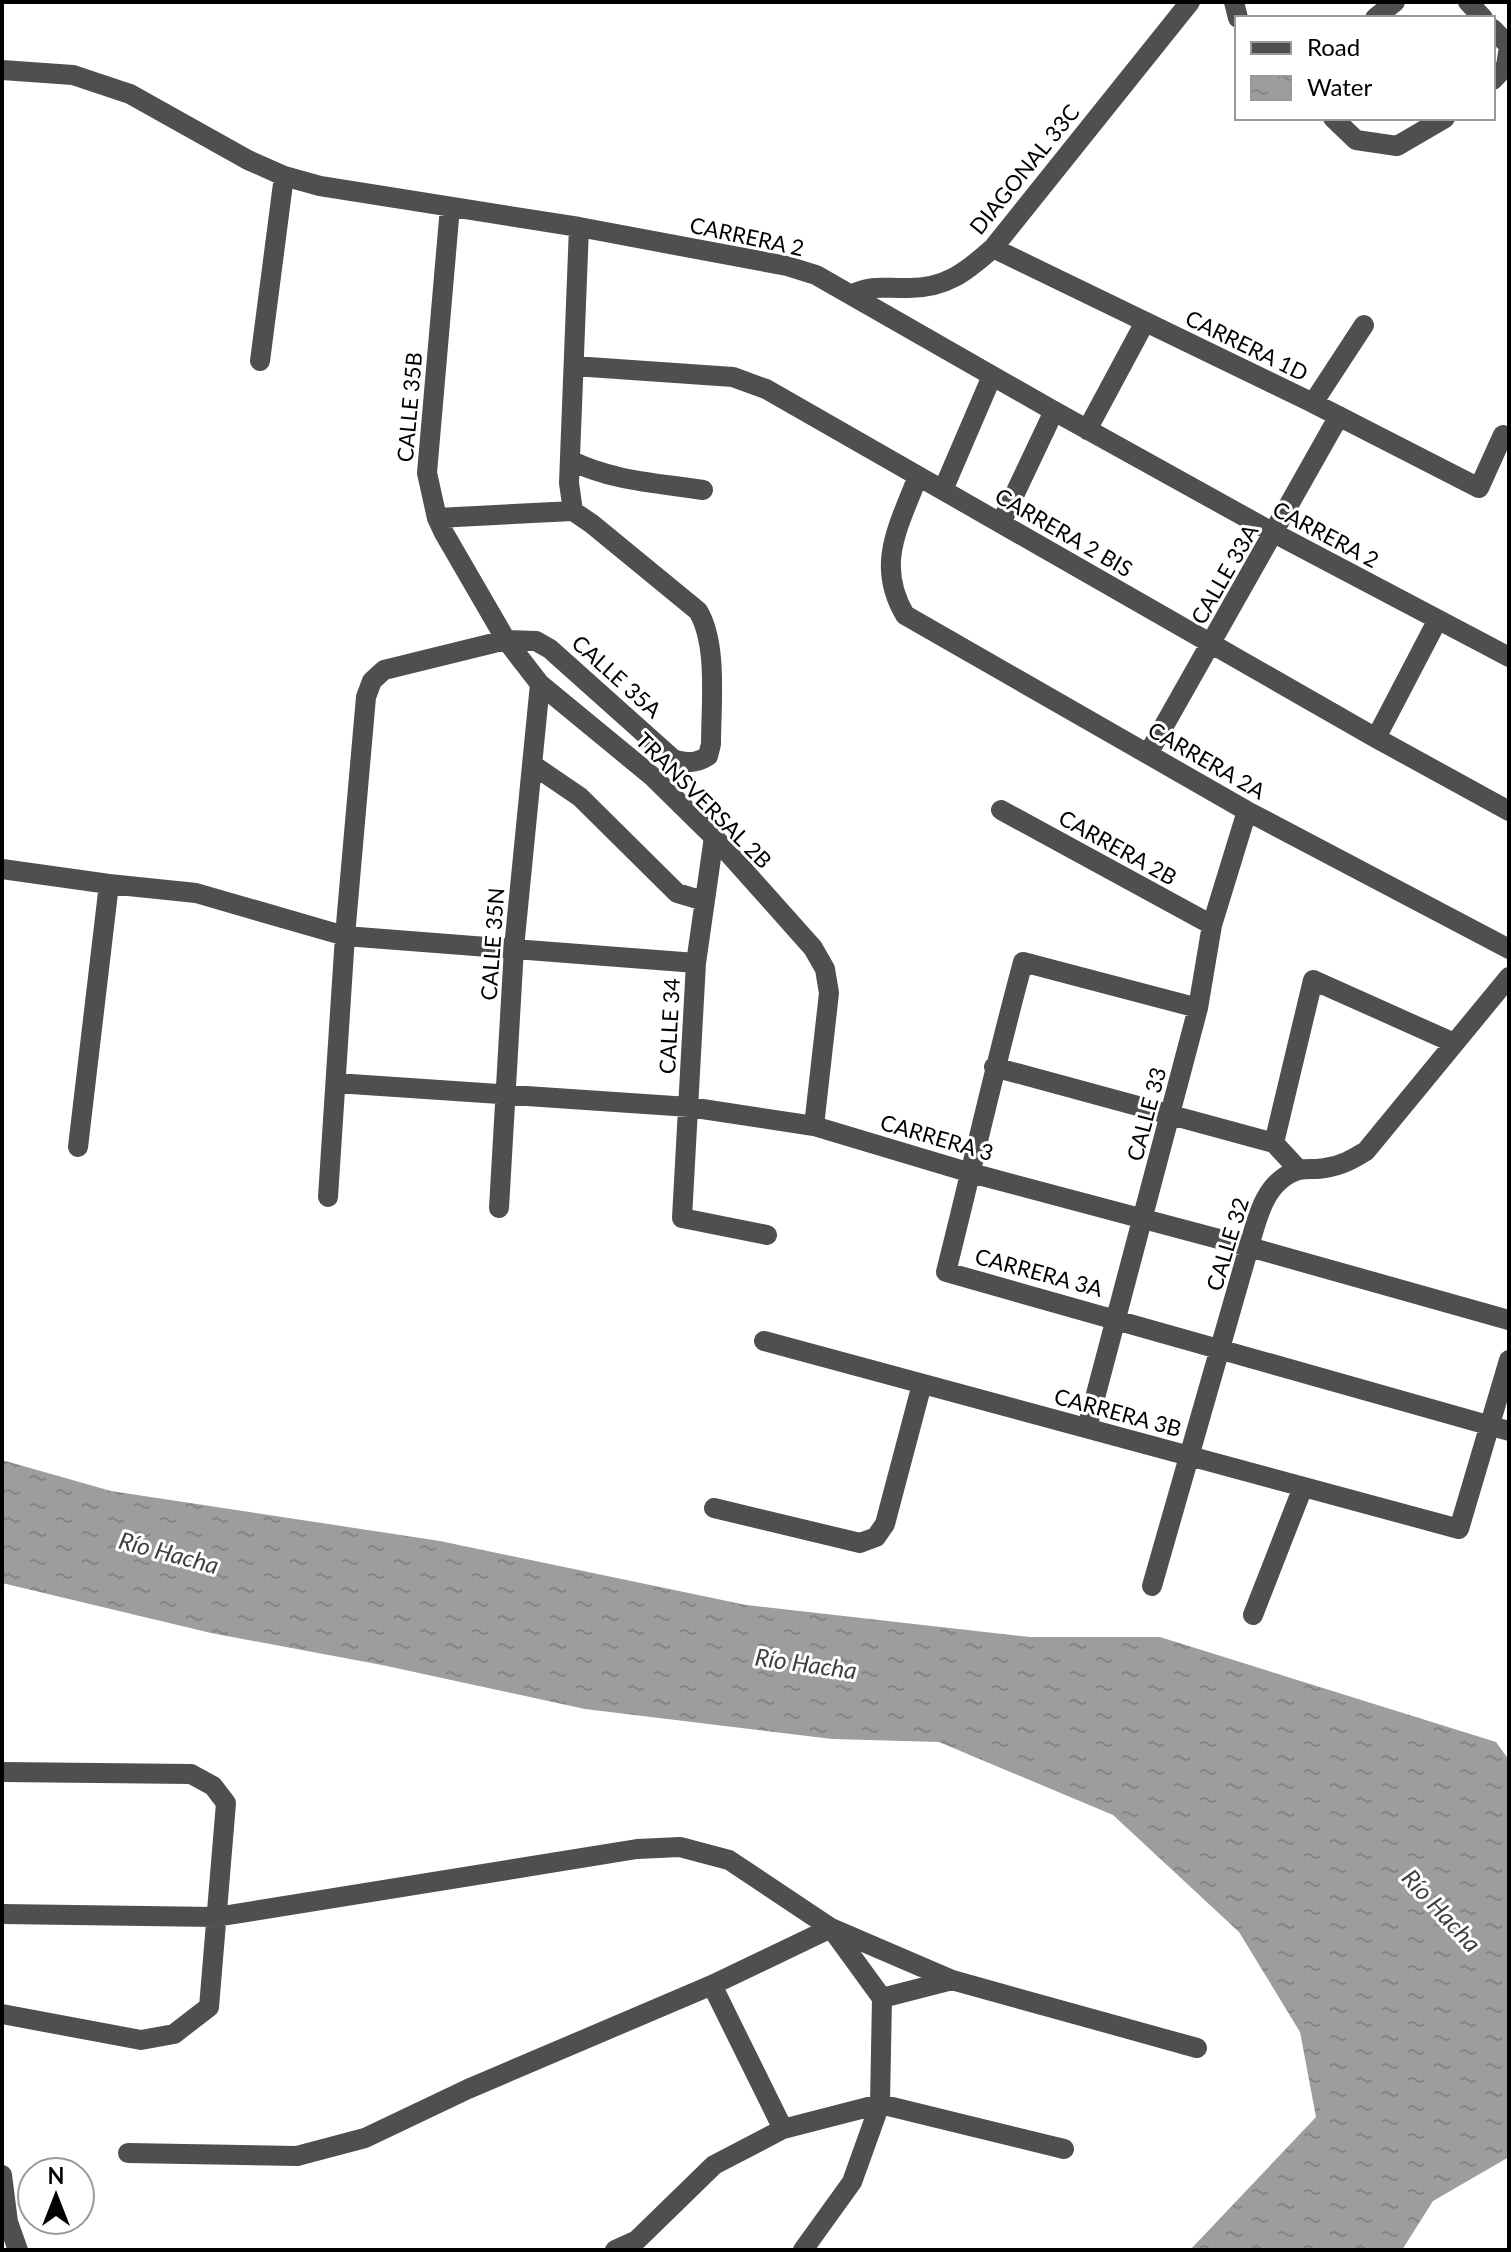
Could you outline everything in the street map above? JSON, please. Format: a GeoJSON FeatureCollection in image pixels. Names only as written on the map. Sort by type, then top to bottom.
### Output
{"type":"FeatureCollection","features":[{"type":"Feature","properties":{"kind":"street","name":"DIAGONAL 33C"},"geometry":{"type":"LineString","coordinates":[[853,294],[864,288],[937,286],[966,272],[993,248],[1190,2]]}},
{"type":"Feature","properties":{"kind":"street"},"geometry":{"type":"LineString","coordinates":[[1378,16],[1395,2]]}},
{"type":"Feature","properties":{"kind":"street"},"geometry":{"type":"LineString","coordinates":[[1495,31],[1509,46],[1506,66],[1495,78]]}},
{"type":"Feature","properties":{"kind":"street","name":"CARRERA 2"},"geometry":{"type":"LineString","coordinates":[[2,70],[73,75],[130,94],[248,160],[284,176],[320,186],[579,227],[787,266],[816,275],[1087,430],[1437,621],[1509,657]]}},
{"type":"Feature","properties":{"kind":"street"},"geometry":{"type":"LineString","coordinates":[[1335,120],[1356,140],[1397,146],[1442,120]]}},
{"type":"Feature","properties":{"kind":"street"},"geometry":{"type":"LineString","coordinates":[[260,361],[284,176]]}},
{"type":"Feature","properties":{"kind":"street","name":"CALLE 35B"},"geometry":{"type":"LineString","coordinates":[[450,207],[427,473],[437,518],[506,640]]}},
{"type":"Feature","properties":{"kind":"street"},"geometry":{"type":"LineString","coordinates":[[437,518],[573,511],[569,483],[579,227]]}},
{"type":"Feature","properties":{"kind":"street","name":"CARRERA 1D"},"geometry":{"type":"LineString","coordinates":[[993,248],[1313,403],[1479,488],[1503,435]]}},
{"type":"Feature","properties":{"kind":"street"},"geometry":{"type":"LineString","coordinates":[[1087,430],[1145,322]]}},
{"type":"Feature","properties":{"kind":"street"},"geometry":{"type":"LineString","coordinates":[[1313,403],[1364,325]]}},
{"type":"Feature","properties":{"kind":"street","name":"CARRERA 2 BIS"},"geometry":{"type":"LineString","coordinates":[[574,366],[733,377],[766,389],[1509,811]]}},
{"type":"Feature","properties":{"kind":"street"},"geometry":{"type":"LineString","coordinates":[[943,490],[992,376]]}},
{"type":"Feature","properties":{"kind":"street"},"geometry":{"type":"LineString","coordinates":[[1001,523],[1054,411]]}},
{"type":"Feature","properties":{"kind":"street","name":"CALLE 33A"},"geometry":{"type":"LineString","coordinates":[[1148,754],[1339,416]]}},
{"type":"Feature","properties":{"kind":"street"},"geometry":{"type":"LineString","coordinates":[[570,460],[610,475],[703,490]]}},
{"type":"Feature","properties":{"kind":"street","name":"CARRERA 2A"},"geometry":{"type":"LineString","coordinates":[[918,476],[893,539],[890,576],[894,596],[905,615],[1247,811],[1509,949]]}},
{"type":"Feature","properties":{"kind":"street","name":"CALLE 35A"},"geometry":{"type":"LineString","coordinates":[[328,1197],[345,936],[366,697],[372,681],[384,670],[506,640],[536,641],[550,649],[673,759],[687,763],[698,762],[708,756],[711,744],[711,642],[706,624],[698,611],[573,511]]}},
{"type":"Feature","properties":{"kind":"street"},"geometry":{"type":"LineString","coordinates":[[1376,738],[1437,621]]}},
{"type":"Feature","properties":{"kind":"street","name":"TRANSVERSAL 2B"},"geometry":{"type":"LineString","coordinates":[[506,640],[540,684],[653,777],[714,837],[813,948],[825,969],[829,993],[814,1126]]}},
{"type":"Feature","properties":{"kind":"street","name":"CALLE 35N"},"geometry":{"type":"LineString","coordinates":[[499,1208],[514,948],[540,684]]}},
{"type":"Feature","properties":{"kind":"street"},"geometry":{"type":"LineString","coordinates":[[533,765],[580,797],[677,893],[704,901]]}},
{"type":"Feature","properties":{"kind":"street","name":"CARRERA 2B"},"geometry":{"type":"LineString","coordinates":[[1001,810],[1212,925]]}},
{"type":"Feature","properties":{"kind":"street","name":"CALLE 33"},"geometry":{"type":"LineString","coordinates":[[1087,1428],[1172,1114],[1198,1008],[1212,925],[1247,811]]}},
{"type":"Feature","properties":{"kind":"street","name":"CALLE 34"},"geometry":{"type":"LineString","coordinates":[[714,837],[696,963],[682,1218],[767,1235]]}},
{"type":"Feature","properties":{"kind":"street"},"geometry":{"type":"LineString","coordinates":[[2,869],[196,893],[345,936],[696,963]]}},
{"type":"Feature","properties":{"kind":"street"},"geometry":{"type":"LineString","coordinates":[[78,1147],[109,884]]}},
{"type":"Feature","properties":{"kind":"street","name":"CARRERA 3A"},"geometry":{"type":"LineString","coordinates":[[1198,1008],[1023,962],[994,1067],[946,1272],[1500,1428]]}},
{"type":"Feature","properties":{"kind":"street"},"geometry":{"type":"LineString","coordinates":[[1274,1143],[1313,980],[1454,1043]]}},
{"type":"Feature","properties":{"kind":"street","name":"CALLE 32"},"geometry":{"type":"LineString","coordinates":[[1152,1586],[1258,1215],[1268,1193],[1299,1170],[1349,1162],[1366,1151],[1454,1043],[1505,988]]}},
{"type":"Feature","properties":{"kind":"street"},"geometry":{"type":"LineString","coordinates":[[994,1067],[1274,1143],[1299,1170]]}},
{"type":"Feature","properties":{"kind":"street","name":"CARRERA 3"},"geometry":{"type":"LineString","coordinates":[[336,1083],[689,1107],[814,1126],[971,1173],[1509,1320]]}},
{"type":"Feature","properties":{"kind":"street","name":"CARRERA 3B"},"geometry":{"type":"LineString","coordinates":[[764,1341],[1459,1529],[1500,1428]]}},
{"type":"Feature","properties":{"kind":"street"},"geometry":{"type":"LineString","coordinates":[[1500,1428],[1509,1360]]}},
{"type":"Feature","properties":{"kind":"street"},"geometry":{"type":"LineString","coordinates":[[714,1508],[860,1543],[876,1537],[885,1524],[922,1384]]}},
{"type":"Feature","properties":{"kind":"street"},"geometry":{"type":"LineString","coordinates":[[1253,1615],[1303,1487]]}},
{"type":"Feature","properties":{"kind":"street"},"geometry":{"type":"LineString","coordinates":[[2,1772],[191,1774],[213,1786],[226,1803],[209,2007],[174,2034],[141,2040],[2,2014]]}},
{"type":"Feature","properties":{"kind":"street"},"geometry":{"type":"LineString","coordinates":[[2,1914],[216,1917],[637,1849],[680,1847],[729,1860],[831,1928],[952,1980],[1197,2048]]}},
{"type":"Feature","properties":{"kind":"street"},"geometry":{"type":"LineString","coordinates":[[128,2153],[297,2156],[365,2138],[468,2089],[712,1985],[831,1928]]}},
{"type":"Feature","properties":{"kind":"street"},"geometry":{"type":"LineString","coordinates":[[803,2250],[852,2182],[880,2104],[882,1998],[831,1928]]}},
{"type":"Feature","properties":{"kind":"street"},"geometry":{"type":"LineString","coordinates":[[882,1998],[952,1980]]}},
{"type":"Feature","properties":{"kind":"street"},"geometry":{"type":"LineString","coordinates":[[712,1985],[783,2129]]}},
{"type":"Feature","properties":{"kind":"street"},"geometry":{"type":"LineString","coordinates":[[615,2250],[637,2240],[714,2165],[783,2129],[880,2104],[1064,2149]]}},
{"type":"Feature","properties":{"kind":"street"},"geometry":{"type":"LineString","coordinates":[[2,2175],[8,2222],[18,2250]]}},
{"type":"Feature","properties":{"kind":"water","name":"Río Hacha"},"geometry":{"type":"Polygon","coordinates":[[[2,1460],[111,1491],[440,1541],[746,1605],[1030,1637],[1160,1637],[1496,1742],[1509,1760],[1509,2157],[1433,2201],[1402,2250],[1190,2250],[1316,2117],[1300,2032],[1239,1932],[1113,1815],[939,1742],[832,1739],[585,1709],[382,1665],[211,1633],[2,1583],[2,1460]]]}}]}
